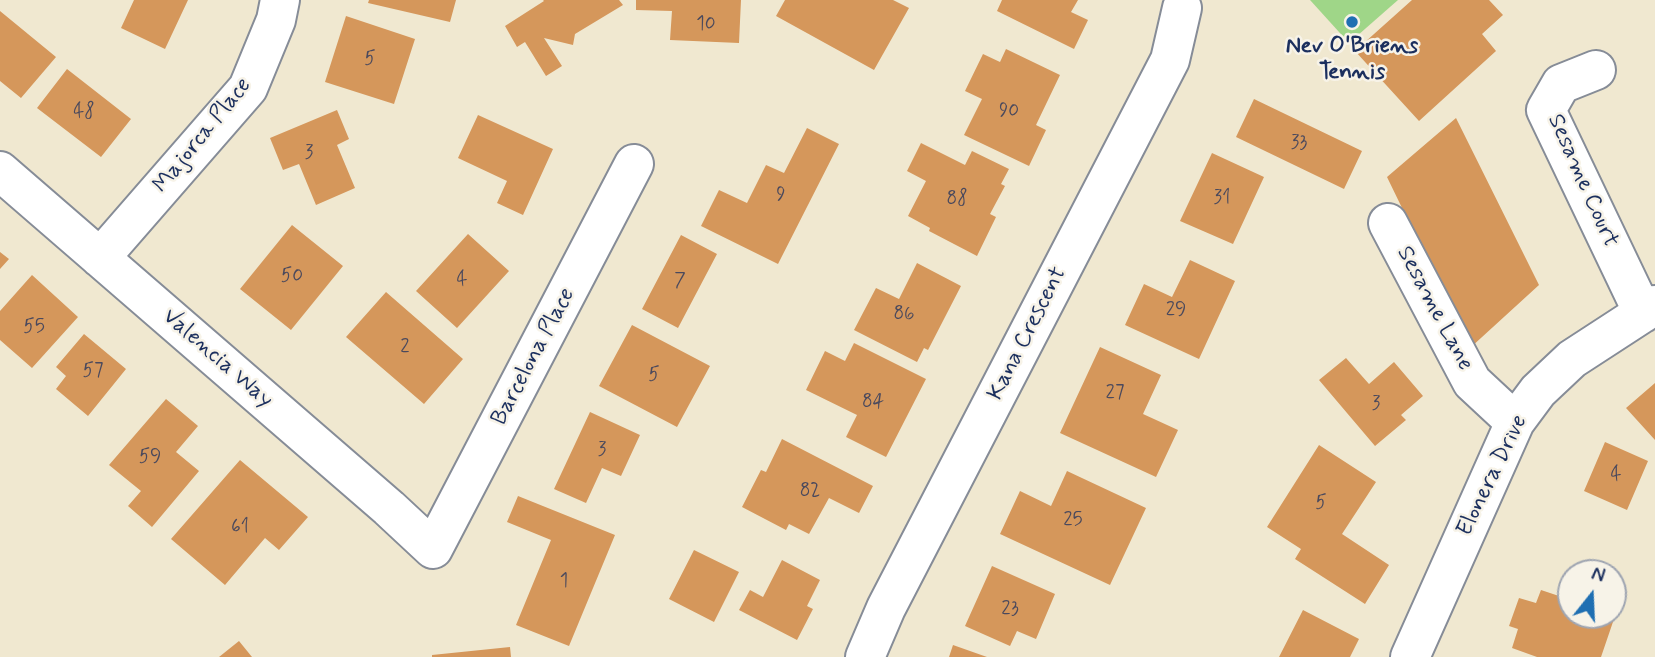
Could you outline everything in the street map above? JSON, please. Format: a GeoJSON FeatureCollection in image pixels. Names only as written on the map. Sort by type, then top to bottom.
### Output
{"type":"FeatureCollection","features":[{"type":"Feature","properties":{"kind":"street","name":"Majorca Place"},"geometry":{"type":"LineString","coordinates":[[100,258],[248,88],[276,20],[280,0]]}},
{"type":"Feature","properties":{"kind":"street","name":"Kana Crescent"},"geometry":{"type":"LineString","coordinates":[[865,657],[886,608],[1170,60],[1182,8]]}},
{"type":"Feature","properties":{"kind":"street","name":"Sesame Court"},"geometry":{"type":"LineString","coordinates":[[1596,71],[1561,84],[1546,110],[1649,309]]}},
{"type":"Feature","properties":{"kind":"street","name":"Barcelona Place"},"geometry":{"type":"LineString","coordinates":[[433,549],[634,164]]}},
{"type":"Feature","properties":{"kind":"street","name":"Valencia Way"},"geometry":{"type":"LineString","coordinates":[[0,171],[433,549]]}},
{"type":"Feature","properties":{"kind":"street","name":"Sesame Lane"},"geometry":{"type":"LineString","coordinates":[[1388,222],[1472,382],[1515,422]]}},
{"type":"Feature","properties":{"kind":"street","name":"Elonera Drive"},"geometry":{"type":"LineString","coordinates":[[1410,657],[1515,422],[1538,391],[1572,359],[1649,309]]}},
{"type":"Feature","properties":{"kind":"green space","name":"Nev O'Briens Tennis"},"geometry":{"type":"Polygon","coordinates":[[[1310,0],[1398,0],[1349,43],[1310,0]]]}},
{"type":"Feature","properties":{"kind":"building"},"geometry":{"type":"Polygon","coordinates":[[[134,0],[188,0],[165,49],[121,28],[134,0]]]}},
{"type":"Feature","properties":{"kind":"building"},"geometry":{"type":"Polygon","coordinates":[[[369,0],[456,0],[450,22],[368,3],[369,0]]]}},
{"type":"Feature","properties":{"kind":"building"},"geometry":{"type":"Polygon","coordinates":[[[543,0],[619,0],[623,5],[575,34],[573,45],[544,38],[562,66],[546,76],[525,42],[517,47],[505,26],[543,0]]]}},
{"type":"Feature","properties":{"kind":"building"},"geometry":{"type":"Polygon","coordinates":[[[636,0],[741,0],[739,43],[670,40],[672,11],[636,10],[636,0]]]}},
{"type":"Feature","properties":{"kind":"building"},"geometry":{"type":"Polygon","coordinates":[[[785,0],[893,0],[909,8],[874,70],[776,16],[785,0]]]}},
{"type":"Feature","properties":{"kind":"building"},"geometry":{"type":"Polygon","coordinates":[[[1002,0],[1078,0],[1071,12],[1088,20],[1074,49],[997,11],[1002,0]]]}},
{"type":"Feature","properties":{"kind":"building"},"geometry":{"type":"Polygon","coordinates":[[[1412,0],[1489,0],[1503,15],[1482,34],[1496,51],[1419,121],[1355,51],[1412,0]]]}},
{"type":"Feature","properties":{"kind":"building"},"geometry":{"type":"Polygon","coordinates":[[[0,11],[56,57],[21,98],[0,81],[0,11]]]}},
{"type":"Feature","properties":{"kind":"building"},"geometry":{"type":"Polygon","coordinates":[[[346,16],[415,39],[394,104],[325,82],[346,16]]]}},
{"type":"Feature","properties":{"kind":"building"},"geometry":{"type":"Polygon","coordinates":[[[1006,49],[1060,75],[1036,125],[1046,130],[1029,166],[964,135],[982,99],[965,91],[983,54],[1000,62],[1006,49]]]}},
{"type":"Feature","properties":{"kind":"building"},"geometry":{"type":"Polygon","coordinates":[[[67,69],[131,119],[101,157],[37,108],[67,69]]]}},
{"type":"Feature","properties":{"kind":"building"},"geometry":{"type":"Polygon","coordinates":[[[1254,99],[1362,151],[1344,189],[1236,137],[1254,99]]]}},
{"type":"Feature","properties":{"kind":"building"},"geometry":{"type":"Polygon","coordinates":[[[337,110],[349,139],[337,145],[355,188],[316,205],[299,164],[283,170],[270,138],[337,110]]]}},
{"type":"Feature","properties":{"kind":"building"},"geometry":{"type":"Polygon","coordinates":[[[478,115],[553,149],[523,215],[497,203],[507,181],[458,158],[478,115]]]}},
{"type":"Feature","properties":{"kind":"building"},"geometry":{"type":"Polygon","coordinates":[[[1456,118],[1539,285],[1470,348],[1387,177],[1456,118]]]}},
{"type":"Feature","properties":{"kind":"building"},"geometry":{"type":"Polygon","coordinates":[[[807,128],[839,144],[778,264],[701,226],[719,190],[747,203],[766,165],[784,173],[807,128]]]}},
{"type":"Feature","properties":{"kind":"building"},"geometry":{"type":"Polygon","coordinates":[[[921,143],[965,165],[972,151],[1009,169],[1001,184],[1005,186],[990,214],[996,217],[977,256],[929,231],[930,228],[908,216],[926,181],[907,171],[921,143]]]}},
{"type":"Feature","properties":{"kind":"building"},"geometry":{"type":"Polygon","coordinates":[[[1212,153],[1264,177],[1233,244],[1180,221],[1212,153]]]}},
{"type":"Feature","properties":{"kind":"building"},"geometry":{"type":"Polygon","coordinates":[[[292,225],[343,266],[291,330],[240,289],[292,225]]]}},
{"type":"Feature","properties":{"kind":"building"},"geometry":{"type":"Polygon","coordinates":[[[468,234],[509,271],[457,328],[416,291],[468,234]]]}},
{"type":"Feature","properties":{"kind":"building"},"geometry":{"type":"Polygon","coordinates":[[[681,235],[717,254],[678,328],[642,309],[681,235]]]}},
{"type":"Feature","properties":{"kind":"building"},"geometry":{"type":"Polygon","coordinates":[[[0,252],[9,259],[0,269],[0,252]]]}},
{"type":"Feature","properties":{"kind":"building"},"geometry":{"type":"Polygon","coordinates":[[[1190,260],[1235,281],[1199,359],[1125,325],[1144,284],[1172,297],[1190,260]]]}},
{"type":"Feature","properties":{"kind":"building"},"geometry":{"type":"Polygon","coordinates":[[[917,263],[961,286],[928,350],[924,348],[917,362],[854,330],[876,288],[899,299],[917,263]]]}},
{"type":"Feature","properties":{"kind":"building"},"geometry":{"type":"Polygon","coordinates":[[[32,275],[78,317],[32,368],[0,340],[0,311],[32,275]]]}},
{"type":"Feature","properties":{"kind":"building"},"geometry":{"type":"Polygon","coordinates":[[[386,292],[463,359],[424,404],[346,337],[386,292]]]}},
{"type":"Feature","properties":{"kind":"building"},"geometry":{"type":"Polygon","coordinates":[[[632,325],[710,366],[677,427],[599,386],[632,325]]]}},
{"type":"Feature","properties":{"kind":"building"},"geometry":{"type":"Polygon","coordinates":[[[84,334],[126,369],[88,416],[56,389],[66,376],[56,367],[84,334]]]}},
{"type":"Feature","properties":{"kind":"building"},"geometry":{"type":"Polygon","coordinates":[[[854,343],[926,379],[886,457],[846,437],[857,415],[806,390],[825,351],[845,361],[854,343]]]}},
{"type":"Feature","properties":{"kind":"building"},"geometry":{"type":"Polygon","coordinates":[[[1100,347],[1161,375],[1143,414],[1178,430],[1156,477],[1060,433],[1100,347]]]}},
{"type":"Feature","properties":{"kind":"building"},"geometry":{"type":"Polygon","coordinates":[[[1346,358],[1369,384],[1394,362],[1423,396],[1401,415],[1406,420],[1375,446],[1319,380],[1346,358]]]}},
{"type":"Feature","properties":{"kind":"building"},"geometry":{"type":"Polygon","coordinates":[[[1655,383],[1655,440],[1626,408],[1655,383]]]}},
{"type":"Feature","properties":{"kind":"building"},"geometry":{"type":"Polygon","coordinates":[[[166,399],[198,426],[176,452],[199,471],[152,527],[128,506],[141,491],[109,465],[166,399]]]}},
{"type":"Feature","properties":{"kind":"building"},"geometry":{"type":"Polygon","coordinates":[[[590,412],[640,435],[621,476],[602,468],[586,503],[554,489],[590,412]]]}},
{"type":"Feature","properties":{"kind":"building"},"geometry":{"type":"Polygon","coordinates":[[[782,439],[873,486],[859,513],[829,498],[809,534],[789,524],[786,530],[742,507],[761,470],[766,472],[782,439]]]}},
{"type":"Feature","properties":{"kind":"building"},"geometry":{"type":"Polygon","coordinates":[[[1605,442],[1648,461],[1627,510],[1584,491],[1605,442]]]}},
{"type":"Feature","properties":{"kind":"building"},"geometry":{"type":"Polygon","coordinates":[[[1319,445],[1376,482],[1342,534],[1389,565],[1365,604],[1295,559],[1301,549],[1267,527],[1319,445]]]}},
{"type":"Feature","properties":{"kind":"building"},"geometry":{"type":"Polygon","coordinates":[[[240,460],[308,517],[279,550],[265,538],[225,585],[171,539],[240,460]]]}},
{"type":"Feature","properties":{"kind":"building"},"geometry":{"type":"Polygon","coordinates":[[[1067,471],[1146,508],[1110,585],[1000,534],[1020,491],[1051,506],[1067,471]]]}},
{"type":"Feature","properties":{"kind":"building"},"geometry":{"type":"Polygon","coordinates":[[[518,496],[615,535],[569,646],[516,625],[551,540],[507,522],[518,496]]]}},
{"type":"Feature","properties":{"kind":"building"},"geometry":{"type":"Polygon","coordinates":[[[694,550],[739,572],[714,622],[669,599],[694,550]]]}},
{"type":"Feature","properties":{"kind":"building"},"geometry":{"type":"Polygon","coordinates":[[[782,560],[820,580],[807,606],[813,609],[797,640],[739,610],[750,590],[763,597],[782,560]]]}},
{"type":"Feature","properties":{"kind":"building"},"geometry":{"type":"Polygon","coordinates":[[[992,566],[1055,594],[1036,639],[1017,631],[1010,646],[965,626],[992,566]]]}},
{"type":"Feature","properties":{"kind":"building"},"geometry":{"type":"Polygon","coordinates":[[[1541,590],[1557,595],[1557,629],[1611,629],[1601,657],[1537,657],[1512,648],[1518,629],[1509,626],[1519,598],[1536,603],[1541,590]]]}},
{"type":"Feature","properties":{"kind":"building"},"geometry":{"type":"Polygon","coordinates":[[[1303,610],[1359,639],[1350,657],[1279,657],[1303,610]]]}},
{"type":"Feature","properties":{"kind":"building"},"geometry":{"type":"Polygon","coordinates":[[[239,641],[252,657],[219,657],[239,641]]]}},
{"type":"Feature","properties":{"kind":"building"},"geometry":{"type":"Polygon","coordinates":[[[953,645],[987,657],[949,657],[953,645]]]}},
{"type":"Feature","properties":{"kind":"building"},"geometry":{"type":"Polygon","coordinates":[[[510,647],[511,657],[432,657],[432,655],[510,647]]]}},
{"type":"Feature","properties":{"kind":"place","name":"Nev O'Briens Tennis"},"geometry":{"type":"Point","coordinates":[1352,22]}}]}
